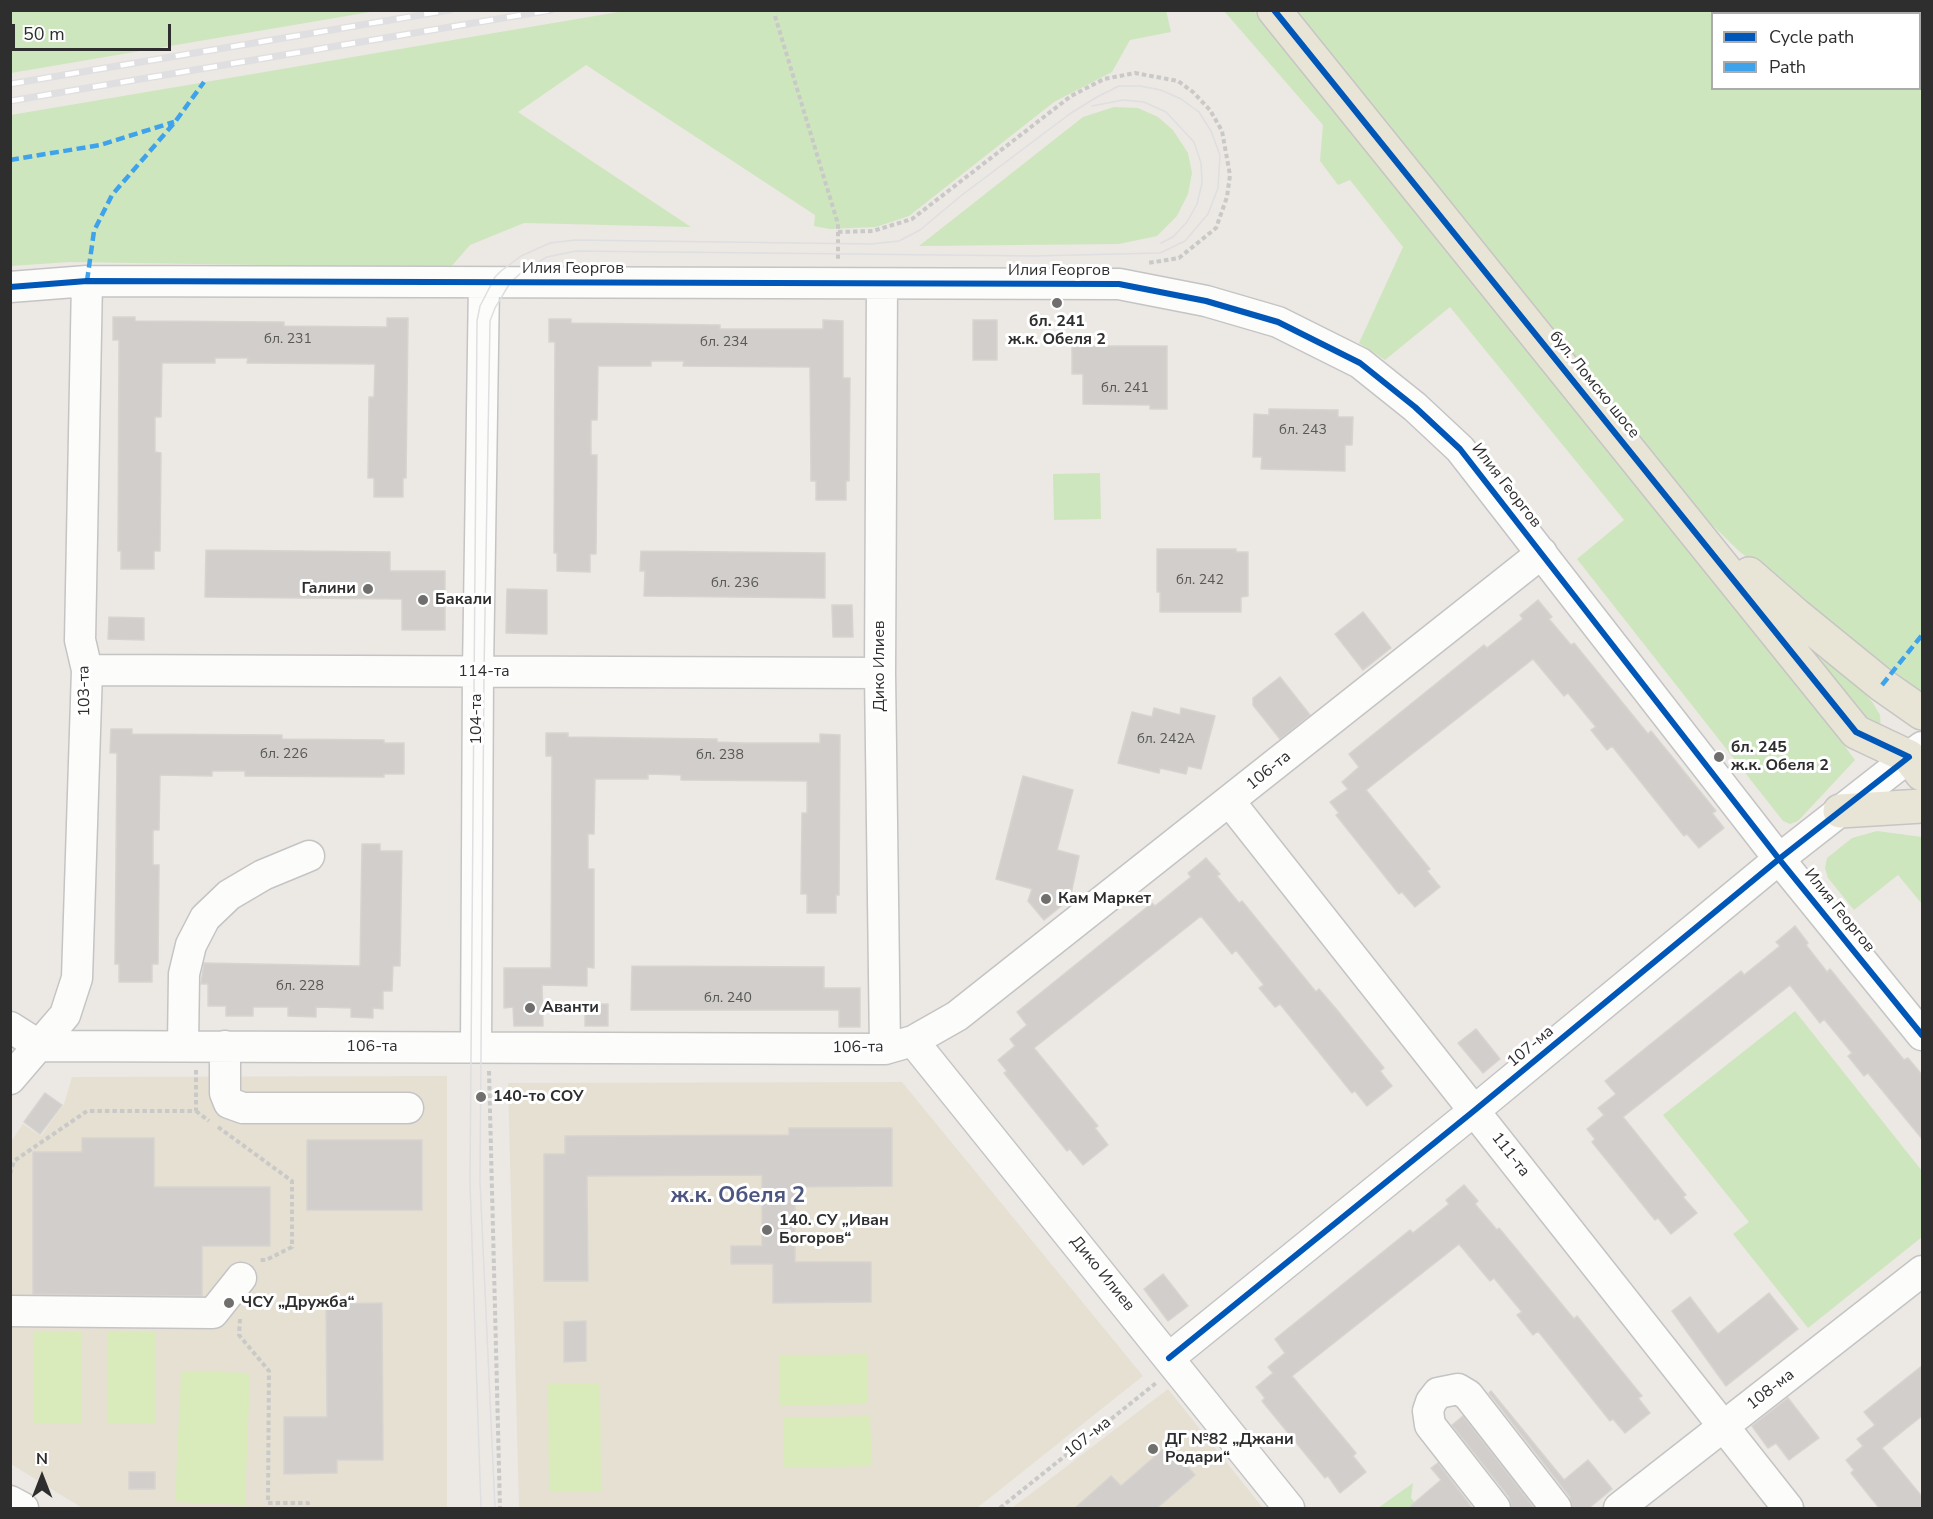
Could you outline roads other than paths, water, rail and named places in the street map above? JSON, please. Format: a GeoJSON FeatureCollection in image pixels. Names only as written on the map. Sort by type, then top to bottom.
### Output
{"type":"FeatureCollection","features":[{"type":"Feature","properties":{"kind":"main road","name":"бул. Ломско шосе"},"geometry":{"type":"LineString","coordinates":[[1274,10],[1857,732],[1918,760]]}},
{"type":"Feature","properties":{"kind":"main road","name":"бул. Ломско шосе"},"geometry":{"type":"LineString","coordinates":[[1693,530],[1874,678],[1923,713]]}},
{"type":"Feature","properties":{"kind":"main road"},"geometry":{"type":"LineString","coordinates":[[1840,812],[1923,806]]}},
{"type":"Feature","properties":{"kind":"street","name":"Илия Георгов"},"geometry":{"type":"LineString","coordinates":[[10,287],[87,281],[1119,285],[1206,301],[1278,322],[1360,363],[1415,407],[1460,449],[1779,859],[1923,1035]]}},
{"type":"Feature","properties":{"kind":"street","name":"103-та"},"geometry":{"type":"LineString","coordinates":[[10,1079],[65,1015],[77,978],[87,670],[80,640],[87,281]]}},
{"type":"Feature","properties":{"kind":"street","name":"104-та"},"geometry":{"type":"LineString","coordinates":[[476,1047],[478,672],[484,283]]}},
{"type":"Feature","properties":{"kind":"street","name":"Дико Илиев"},"geometry":{"type":"LineString","coordinates":[[882,284],[880,673],[885,1049]]}},
{"type":"Feature","properties":{"kind":"street","name":"106-та"},"geometry":{"type":"LineString","coordinates":[[40,1046],[885,1049],[913,1041],[957,1016],[1542,553]]}},
{"type":"Feature","properties":{"kind":"street","name":"114-та"},"geometry":{"type":"LineString","coordinates":[[87,670],[880,673]]}},
{"type":"Feature","properties":{"kind":"street","name":"107-ма"},"geometry":{"type":"LineString","coordinates":[[1173,1362],[1779,859],[1840,812],[1918,760]]}},
{"type":"Feature","properties":{"kind":"street","name":"111-та"},"geometry":{"type":"LineString","coordinates":[[1230,802],[1788,1509]]}},
{"type":"Feature","properties":{"kind":"street"},"geometry":{"type":"LineString","coordinates":[[183,1046],[184,974],[190,945],[205,918],[228,895],[262,875],[309,856]]}},
{"type":"Feature","properties":{"kind":"street"},"geometry":{"type":"LineString","coordinates":[[10,1027],[40,1046]]}},
{"type":"Feature","properties":{"kind":"street","name":"Дико Илиев"},"geometry":{"type":"LineString","coordinates":[[913,1041],[1289,1509]]}},
{"type":"Feature","properties":{"kind":"street"},"geometry":{"type":"LineString","coordinates":[[225,1046],[225,1094],[228,1103],[243,1108],[408,1108]]}},
{"type":"Feature","properties":{"kind":"street","name":"108-ма"},"geometry":{"type":"LineString","coordinates":[[1618,1509],[1923,1270]]}},
{"type":"Feature","properties":{"kind":"street"},"geometry":{"type":"LineString","coordinates":[[10,1311],[213,1313],[241,1278]]}},
{"type":"Feature","properties":{"kind":"street"},"geometry":{"type":"LineString","coordinates":[[1495,1509],[1430,1425],[1428,1412],[1431,1402],[1438,1394],[1458,1389],[1468,1395],[1556,1509]]}},
{"type":"Feature","properties":{"kind":"street"},"geometry":{"type":"LineString","coordinates":[[10,1501],[23,1509]]}},
{"type":"Feature","properties":{"kind":"tram line"},"geometry":{"type":"LineString","coordinates":[[481,1508],[470,1183],[477,321],[480,306],[495,277],[501,271],[521,256],[550,243],[575,240],[871,244],[899,241],[920,230],[962,195],[1071,113],[1097,97],[1119,86],[1140,86],[1161,90],[1181,99],[1199,112],[1211,131],[1220,155],[1218,188],[1208,214],[1185,241],[1160,253],[1035,256],[576,251],[547,257],[523,271],[510,283],[495,308],[490,321],[484,672],[480,1181],[495,1508]]}},
{"type":"Feature","properties":{"kind":"tram line"},"geometry":{"type":"LineString","coordinates":[[1092,106],[1123,100],[1144,102],[1166,112],[1194,142],[1201,163],[1202,183],[1197,204],[1187,222],[1173,237],[1161,243]]}},
{"type":"Feature","properties":{"kind":"railway"},"geometry":{"type":"LineString","coordinates":[[10,84],[450,10]]}},
{"type":"Feature","properties":{"kind":"railway"},"geometry":{"type":"LineString","coordinates":[[10,101],[551,10]]}},
{"type":"Feature","properties":{"kind":"place","name":"бл. 241 ж.к. Обеля 2"},"geometry":{"type":"Point","coordinates":[1057,303]}},
{"type":"Feature","properties":{"kind":"place","name":"Галини"},"geometry":{"type":"Point","coordinates":[368,589]}},
{"type":"Feature","properties":{"kind":"place","name":"Бакали"},"geometry":{"type":"Point","coordinates":[423,600]}},
{"type":"Feature","properties":{"kind":"place","name":"бл. 245 ж.к. Обеля 2"},"geometry":{"type":"Point","coordinates":[1719,757]}},
{"type":"Feature","properties":{"kind":"place","name":"Кам Маркет"},"geometry":{"type":"Point","coordinates":[1046,899]}},
{"type":"Feature","properties":{"kind":"place","name":"Аванти"},"geometry":{"type":"Point","coordinates":[530,1008]}},
{"type":"Feature","properties":{"kind":"place","name":"140-то СОУ"},"geometry":{"type":"Point","coordinates":[481,1097]}},
{"type":"Feature","properties":{"kind":"place","name":"140. СУ „Иван Богоров“"},"geometry":{"type":"Point","coordinates":[767,1230]}},
{"type":"Feature","properties":{"kind":"place","name":"ЧСУ „Дружба“"},"geometry":{"type":"Point","coordinates":[229,1303]}},
{"type":"Feature","properties":{"kind":"place","name":"ДГ №82 „Джани Родари“"},"geometry":{"type":"Point","coordinates":[1153,1449]}},
{"type":"Feature","properties":{"kind":"district","name":"ж.к. Обеля 2"},"geometry":{"type":"Point","coordinates":[738,1197]}}]}
